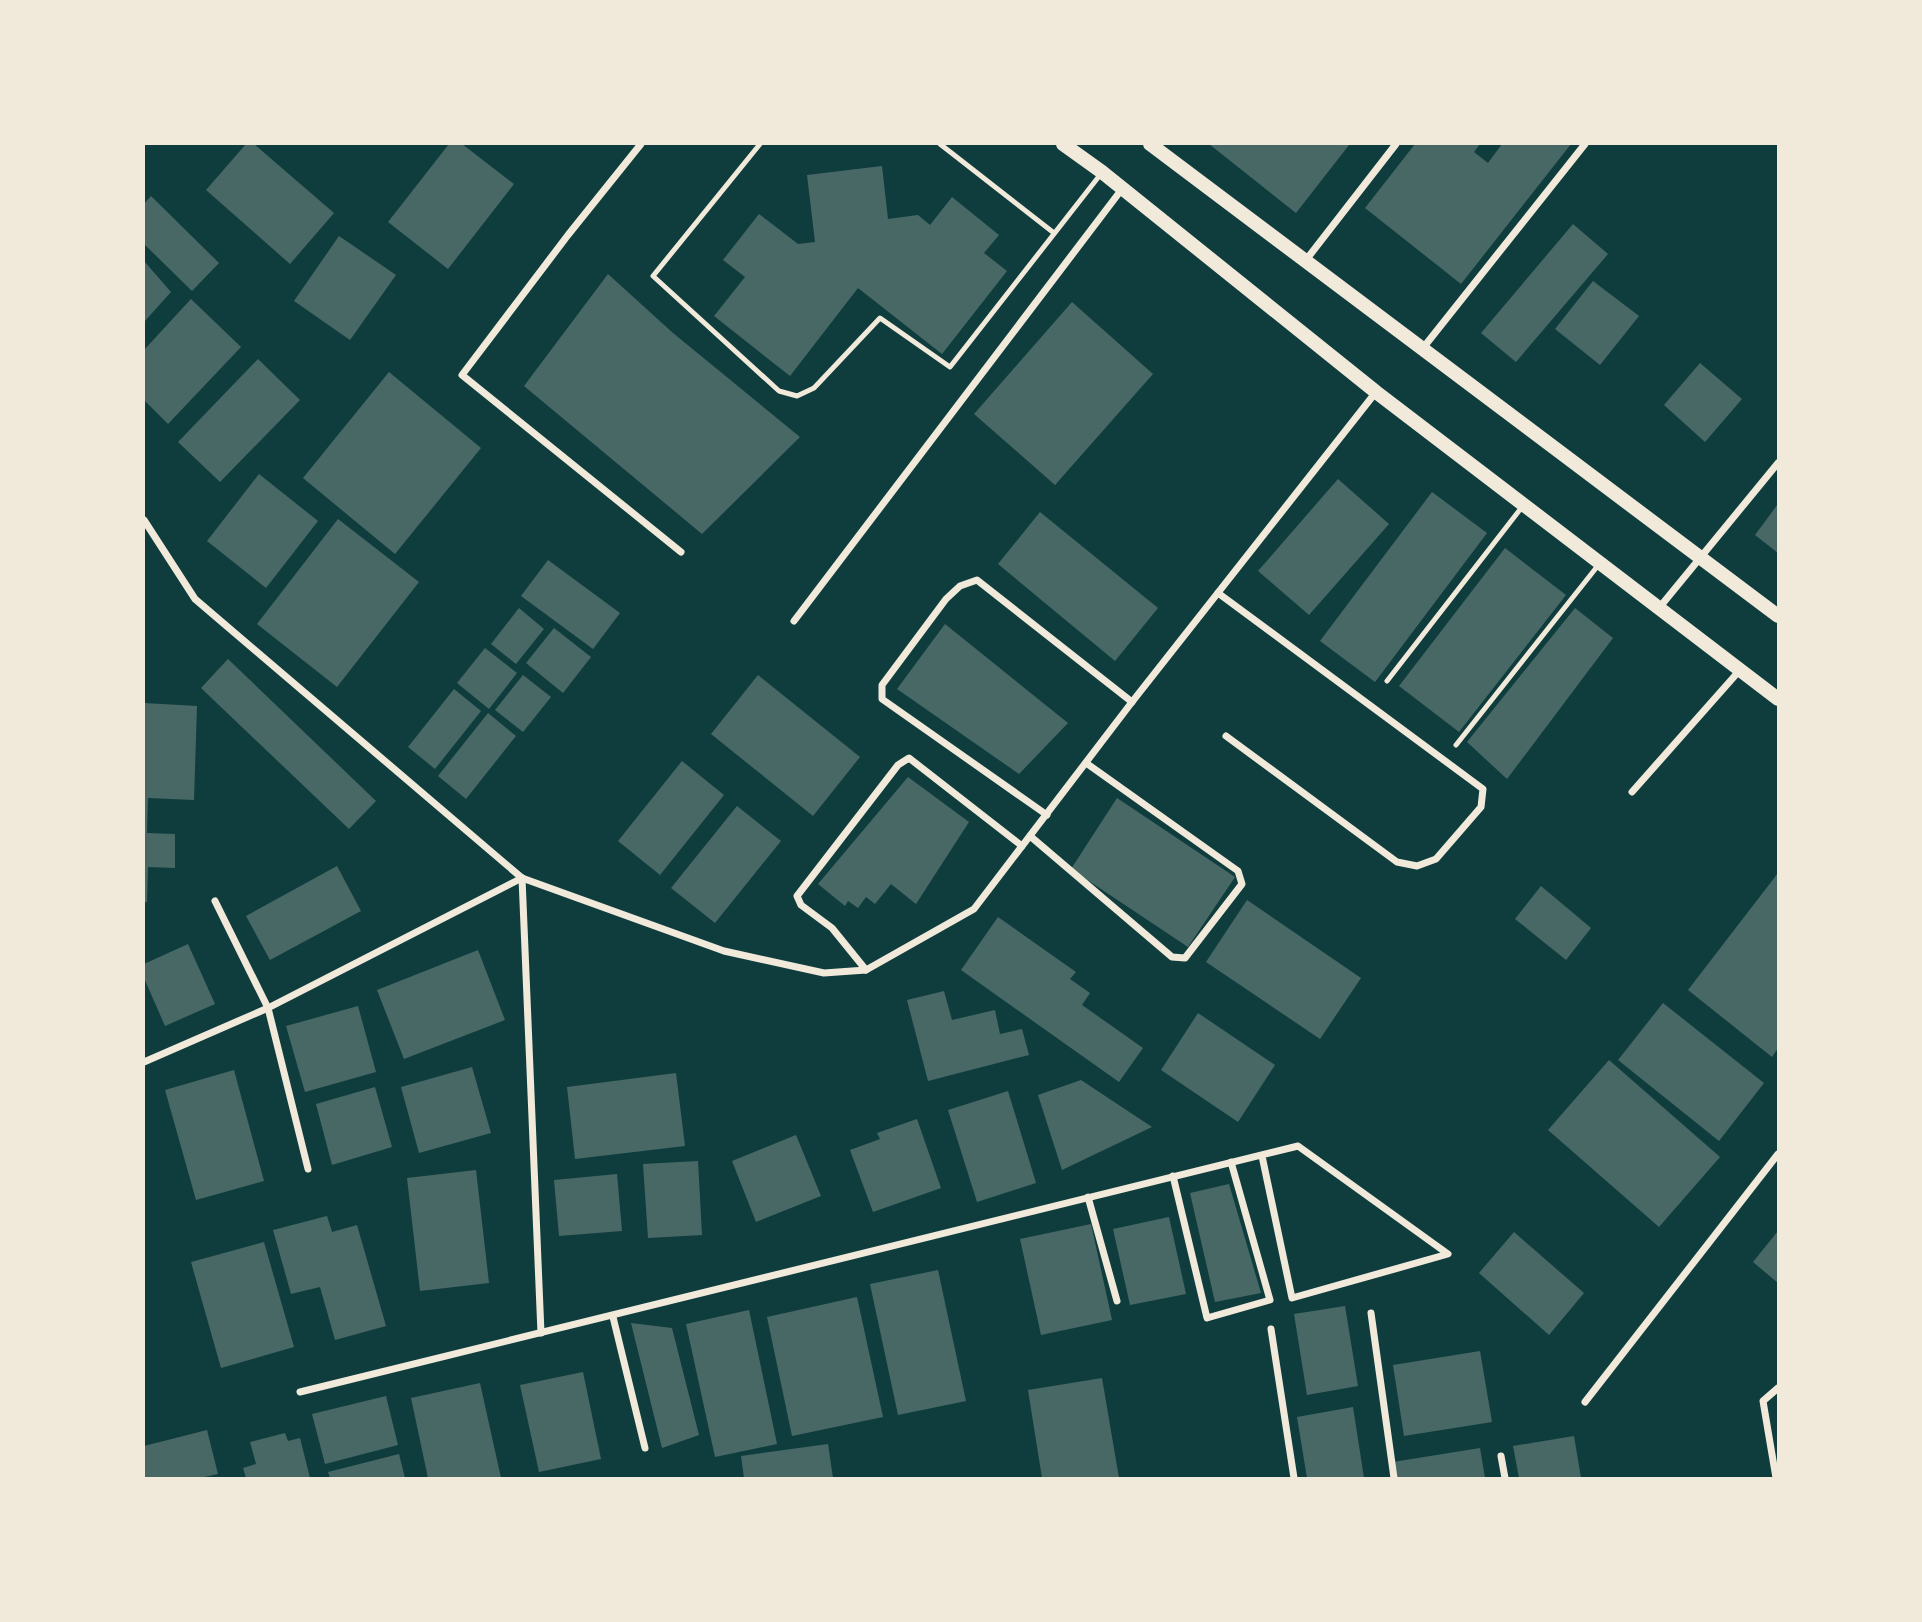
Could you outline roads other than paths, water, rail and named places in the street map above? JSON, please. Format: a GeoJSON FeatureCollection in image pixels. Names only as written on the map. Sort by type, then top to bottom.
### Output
{"type":"FeatureCollection","features":[{"type":"Feature","properties":{"kind":"main road"},"geometry":{"type":"LineString","coordinates":[[1063,144],[1123,188],[1376,392],[1779,699]]}},
{"type":"Feature","properties":{"kind":"main road"},"geometry":{"type":"LineString","coordinates":[[1151,144],[1779,616]]}},
{"type":"Feature","properties":{"kind":"street"},"geometry":{"type":"LineString","coordinates":[[641,144],[568,234],[462,375],[681,552]]}},
{"type":"Feature","properties":{"kind":"street"},"geometry":{"type":"LineString","coordinates":[[1306,260],[1396,144]]}},
{"type":"Feature","properties":{"kind":"street"},"geometry":{"type":"LineString","coordinates":[[1423,348],[1585,144]]}},
{"type":"Feature","properties":{"kind":"street"},"geometry":{"type":"LineString","coordinates":[[793,621],[1123,188]]}},
{"type":"Feature","properties":{"kind":"street"},"geometry":{"type":"LineString","coordinates":[[144,520],[195,598],[523,878],[724,951],[824,972],[866,970],[974,909],[1132,702],[1376,392]]}},
{"type":"Feature","properties":{"kind":"street"},"geometry":{"type":"LineString","coordinates":[[1659,608],[1779,463]]}},
{"type":"Feature","properties":{"kind":"street"},"geometry":{"type":"LineString","coordinates":[[1047,815],[882,699],[882,685],[946,599],[960,586],[977,580],[1132,702]]}},
{"type":"Feature","properties":{"kind":"street"},"geometry":{"type":"LineString","coordinates":[[1218,593],[1483,789],[1481,807],[1436,859],[1417,866],[1397,862],[1226,736]]}},
{"type":"Feature","properties":{"kind":"street"},"geometry":{"type":"LineString","coordinates":[[1632,792],[1740,670]]}},
{"type":"Feature","properties":{"kind":"street"},"geometry":{"type":"LineString","coordinates":[[866,970],[832,928],[801,905],[797,896],[898,765],[909,758],[1022,846]]}},
{"type":"Feature","properties":{"kind":"street"},"geometry":{"type":"LineString","coordinates":[[1031,836],[1172,957],[1185,958],[1242,884],[1238,871],[1086,763]]}},
{"type":"Feature","properties":{"kind":"street"},"geometry":{"type":"LineString","coordinates":[[144,1062],[268,1008],[523,878]]}},
{"type":"Feature","properties":{"kind":"street"},"geometry":{"type":"LineString","coordinates":[[523,878],[541,1333]]}},
{"type":"Feature","properties":{"kind":"street"},"geometry":{"type":"LineString","coordinates":[[215,901],[268,1008],[308,1169]]}},
{"type":"Feature","properties":{"kind":"street"},"geometry":{"type":"LineString","coordinates":[[300,1392],[1298,1146],[1448,1254],[1292,1298],[1262,1156]]}},
{"type":"Feature","properties":{"kind":"street"},"geometry":{"type":"LineString","coordinates":[[1585,1402],[1779,1154]]}},
{"type":"Feature","properties":{"kind":"street"},"geometry":{"type":"LineString","coordinates":[[1173,1175],[1207,1318],[1270,1300],[1231,1161]]}},
{"type":"Feature","properties":{"kind":"street"},"geometry":{"type":"LineString","coordinates":[[1088,1197],[1117,1301]]}},
{"type":"Feature","properties":{"kind":"street"},"geometry":{"type":"LineString","coordinates":[[1371,1313],[1394,1479]]}},
{"type":"Feature","properties":{"kind":"street"},"geometry":{"type":"LineString","coordinates":[[613,1317],[645,1448]]}},
{"type":"Feature","properties":{"kind":"street"},"geometry":{"type":"LineString","coordinates":[[1271,1329],[1294,1479]]}},
{"type":"Feature","properties":{"kind":"street"},"geometry":{"type":"LineString","coordinates":[[1776,1479],[1763,1401],[1779,1388]]}},
{"type":"Feature","properties":{"kind":"street"},"geometry":{"type":"LineString","coordinates":[[1501,1456],[1505,1479]]}},
{"type":"Feature","properties":{"kind":"lane"},"geometry":{"type":"LineString","coordinates":[[760,144],[653,276],[779,391],[797,396],[814,388],[880,318],[950,367],[1102,172]]}},
{"type":"Feature","properties":{"kind":"lane"},"geometry":{"type":"LineString","coordinates":[[940,144],[1054,233]]}},
{"type":"Feature","properties":{"kind":"lane"},"geometry":{"type":"LineString","coordinates":[[1387,681],[1524,505]]}},
{"type":"Feature","properties":{"kind":"lane"},"geometry":{"type":"LineString","coordinates":[[1456,745],[1600,563]]}}]}
